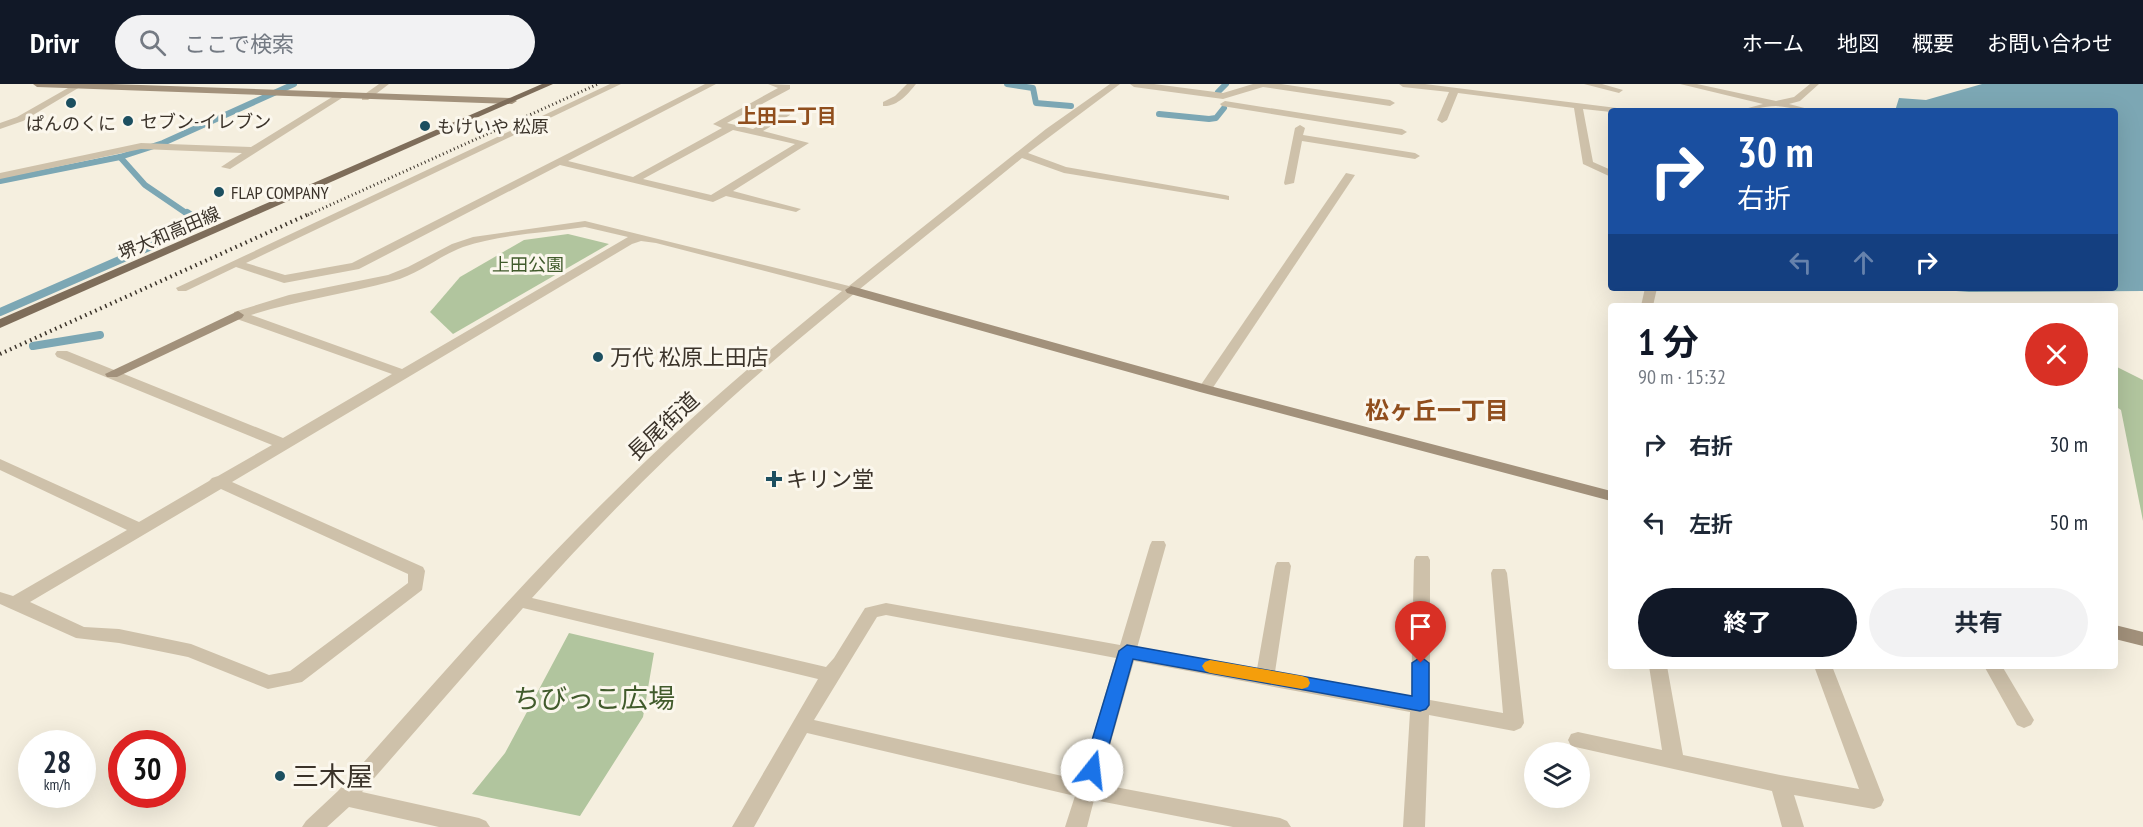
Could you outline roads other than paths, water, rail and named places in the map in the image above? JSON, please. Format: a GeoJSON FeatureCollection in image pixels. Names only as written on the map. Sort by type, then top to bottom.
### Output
{"type":"FeatureCollection","features":[{"type":"Feature","properties":{"kind":"main road","name":"堺大和高田線"},"geometry":{"type":"LineString","coordinates":[[0,324],[549,84]]}},
{"type":"Feature","properties":{"kind":"street"},"geometry":{"type":"LineString","coordinates":[[37,84],[365,98],[512,101]]}},
{"type":"Feature","properties":{"kind":"street"},"geometry":{"type":"LineString","coordinates":[[259,93],[276,84]]}},
{"type":"Feature","properties":{"kind":"street"},"geometry":{"type":"LineString","coordinates":[[365,98],[386,84]]}},
{"type":"Feature","properties":{"kind":"street"},"geometry":{"type":"LineString","coordinates":[[182,288],[618,84]]}},
{"type":"Feature","properties":{"kind":"street"},"geometry":{"type":"LineString","coordinates":[[235,263],[284,279],[355,266],[712,84]]}},
{"type":"Feature","properties":{"kind":"street"},"geometry":{"type":"LineString","coordinates":[[560,162],[713,200],[804,143],[718,124],[787,87],[772,84]]}},
{"type":"Feature","properties":{"kind":"street"},"geometry":{"type":"LineString","coordinates":[[886,104],[898,98],[912,84]]}},
{"type":"Feature","properties":{"kind":"street","name":"長尾街道"},"geometry":{"type":"LineString","coordinates":[[313,827],[345,797],[520,601],[652,464],[753,371],[851,290],[1023,155],[1079,107],[1116,84]]}},
{"type":"Feature","properties":{"kind":"street"},"geometry":{"type":"LineString","coordinates":[[1134,84],[1302,116],[1402,132]]}},
{"type":"Feature","properties":{"kind":"street"},"geometry":{"type":"LineString","coordinates":[[1224,100],[1263,84],[1390,103]]}},
{"type":"Feature","properties":{"kind":"street"},"geometry":{"type":"LineString","coordinates":[[1403,84],[1458,89],[1608,110]]}},
{"type":"Feature","properties":{"kind":"street"},"geometry":{"type":"LineString","coordinates":[[1588,84],[1620,87],[1618,108]]}},
{"type":"Feature","properties":{"kind":"street"},"geometry":{"type":"LineString","coordinates":[[1684,84],[1795,108]]}},
{"type":"Feature","properties":{"kind":"street"},"geometry":{"type":"LineString","coordinates":[[1757,108],[1797,99],[1815,84]]}},
{"type":"Feature","properties":{"kind":"street"},"geometry":{"type":"LineString","coordinates":[[0,126],[20,119],[80,85]]}},
{"type":"Feature","properties":{"kind":"street"},"geometry":{"type":"LineString","coordinates":[[1442,120],[1458,89]]}},
{"type":"Feature","properties":{"kind":"street"},"geometry":{"type":"LineString","coordinates":[[226,167],[340,96]]}},
{"type":"Feature","properties":{"kind":"street"},"geometry":{"type":"LineString","coordinates":[[1224,100],[1228,119]]}},
{"type":"Feature","properties":{"kind":"street"},"geometry":{"type":"LineString","coordinates":[[1578,106],[1588,164],[1608,173]]}},
{"type":"Feature","properties":{"kind":"street"},"geometry":{"type":"LineString","coordinates":[[754,132],[787,113]]}},
{"type":"Feature","properties":{"kind":"street"},"geometry":{"type":"LineString","coordinates":[[1289,183],[1302,116]]}},
{"type":"Feature","properties":{"kind":"street"},"geometry":{"type":"LineString","coordinates":[[634,180],[733,126]]}},
{"type":"Feature","properties":{"kind":"street"},"geometry":{"type":"LineString","coordinates":[[1298,137],[1415,156]]}},
{"type":"Feature","properties":{"kind":"street"},"geometry":{"type":"LineString","coordinates":[[0,176],[141,146],[252,150]]}},
{"type":"Feature","properties":{"kind":"street"},"geometry":{"type":"LineString","coordinates":[[1023,155],[1064,170],[1225,198]]}},
{"type":"Feature","properties":{"kind":"street"},"geometry":{"type":"LineString","coordinates":[[1205,389],[1350,175]]}},
{"type":"Feature","properties":{"kind":"street"},"geometry":{"type":"LineString","coordinates":[[724,192],[796,209]]}},
{"type":"Feature","properties":{"kind":"street"},"geometry":{"type":"LineString","coordinates":[[112,374],[238,315],[289,298],[391,278],[477,239],[585,224],[851,290],[1205,389],[1608,495]]}},
{"type":"Feature","properties":{"kind":"street"},"geometry":{"type":"LineString","coordinates":[[7,600],[139,528],[621,243],[647,238]]}},
{"type":"Feature","properties":{"kind":"street"},"geometry":{"type":"LineString","coordinates":[[238,315],[401,373]]}},
{"type":"Feature","properties":{"kind":"street"},"geometry":{"type":"LineString","coordinates":[[62,354],[281,443]]}},
{"type":"Feature","properties":{"kind":"street"},"geometry":{"type":"LineString","coordinates":[[0,464],[139,528]]}},
{"type":"Feature","properties":{"kind":"street"},"geometry":{"type":"LineString","coordinates":[[7,600],[82,633],[129,638],[191,651],[268,682],[295,677],[416,586],[417,571],[218,481]]}},
{"type":"Feature","properties":{"kind":"street"},"geometry":{"type":"LineString","coordinates":[[1076,827],[1158,545]]}},
{"type":"Feature","properties":{"kind":"street"},"geometry":{"type":"LineString","coordinates":[[1414,827],[1420,705],[1422,560]]}},
{"type":"Feature","properties":{"kind":"street"},"geometry":{"type":"LineString","coordinates":[[1265,676],[1283,566]]}},
{"type":"Feature","properties":{"kind":"street"},"geometry":{"type":"LineString","coordinates":[[743,827],[804,725],[830,675],[872,612],[886,609],[1514,723],[1499,573]]}},
{"type":"Feature","properties":{"kind":"street"},"geometry":{"type":"LineString","coordinates":[[520,601],[830,675]]}},
{"type":"Feature","properties":{"kind":"street"},"geometry":{"type":"LineString","coordinates":[[2118,633],[2143,639]]}},
{"type":"Feature","properties":{"kind":"street"},"geometry":{"type":"LineString","coordinates":[[1659,669],[1674,761]]}},
{"type":"Feature","properties":{"kind":"street"},"geometry":{"type":"LineString","coordinates":[[1578,740],[1780,784],[1874,800],[1823,669]]}},
{"type":"Feature","properties":{"kind":"street"},"geometry":{"type":"LineString","coordinates":[[1996,669],[2024,720]]}},
{"type":"Feature","properties":{"kind":"street"},"geometry":{"type":"LineString","coordinates":[[804,725],[1087,790],[1280,827]]}},
{"type":"Feature","properties":{"kind":"street"},"geometry":{"type":"LineString","coordinates":[[1780,784],[1793,827]]}},
{"type":"Feature","properties":{"kind":"street"},"geometry":{"type":"LineString","coordinates":[[345,797],[478,827]]}},
{"type":"Feature","properties":{"kind":"water"},"geometry":{"type":"Polygon","coordinates":[[[1982,84],[2143,84],[2143,291],[1969,292],[1956,291],[2118,291],[2118,108],[1896,108],[1899,98],[1926,100],[1982,84]]]}},
{"type":"Feature","properties":{"kind":"waterway"},"geometry":{"type":"LineString","coordinates":[[120,157],[163,143],[294,84]]}},
{"type":"Feature","properties":{"kind":"waterway"},"geometry":{"type":"LineString","coordinates":[[1007,84],[1033,88],[1036,103],[1071,106]]}},
{"type":"Feature","properties":{"kind":"waterway"},"geometry":{"type":"LineString","coordinates":[[1218,92],[1226,84]]}},
{"type":"Feature","properties":{"kind":"waterway"},"geometry":{"type":"LineString","coordinates":[[1159,114],[1209,119],[1216,118],[1224,108]]}},
{"type":"Feature","properties":{"kind":"waterway"},"geometry":{"type":"LineString","coordinates":[[0,181],[120,157]]}},
{"type":"Feature","properties":{"kind":"waterway"},"geometry":{"type":"LineString","coordinates":[[120,157],[145,185],[189,215]]}},
{"type":"Feature","properties":{"kind":"waterway"},"geometry":{"type":"LineString","coordinates":[[0,312],[202,224],[187,213]]}},
{"type":"Feature","properties":{"kind":"waterway"},"geometry":{"type":"LineString","coordinates":[[33,346],[100,335]]}},
{"type":"Feature","properties":{"kind":"railway"},"geometry":{"type":"LineString","coordinates":[[308,215],[598,84]]}},
{"type":"Feature","properties":{"kind":"railway"},"geometry":{"type":"LineString","coordinates":[[0,354],[311,213]]}},
{"type":"Feature","properties":{"kind":"place","name":"ぱんのくに"},"geometry":{"type":"Point","coordinates":[71,103]}},
{"type":"Feature","properties":{"kind":"place","name":"セブン-イレブン"},"geometry":{"type":"Point","coordinates":[128,121]}},
{"type":"Feature","properties":{"kind":"place","name":"もけいや 松原"},"geometry":{"type":"Point","coordinates":[425,126]}},
{"type":"Feature","properties":{"kind":"place","name":"FLAP COMPANY"},"geometry":{"type":"Point","coordinates":[219,192]}},
{"type":"Feature","properties":{"kind":"place","name":"万代 松原上田店"},"geometry":{"type":"Point","coordinates":[598,357]}},
{"type":"Feature","properties":{"kind":"place","name":"キリン堂"},"geometry":{"type":"Point","coordinates":[774,479]}},
{"type":"Feature","properties":{"kind":"place","name":"三木屋"},"geometry":{"type":"Point","coordinates":[280,776]}},
{"type":"Feature","properties":{"kind":"district","name":"上田二丁目"},"geometry":{"type":"Point","coordinates":[787,116]}},
{"type":"Feature","properties":{"kind":"district","name":"松ヶ丘一丁目"},"geometry":{"type":"Point","coordinates":[1437,410]}},
{"type":"Feature","properties":{"kind":"park label","name":"上田公園"},"geometry":{"type":"Point","coordinates":[528,264]}},
{"type":"Feature","properties":{"kind":"park label","name":"ちびっこ広場"},"geometry":{"type":"Point","coordinates":[594,698]}}]}
